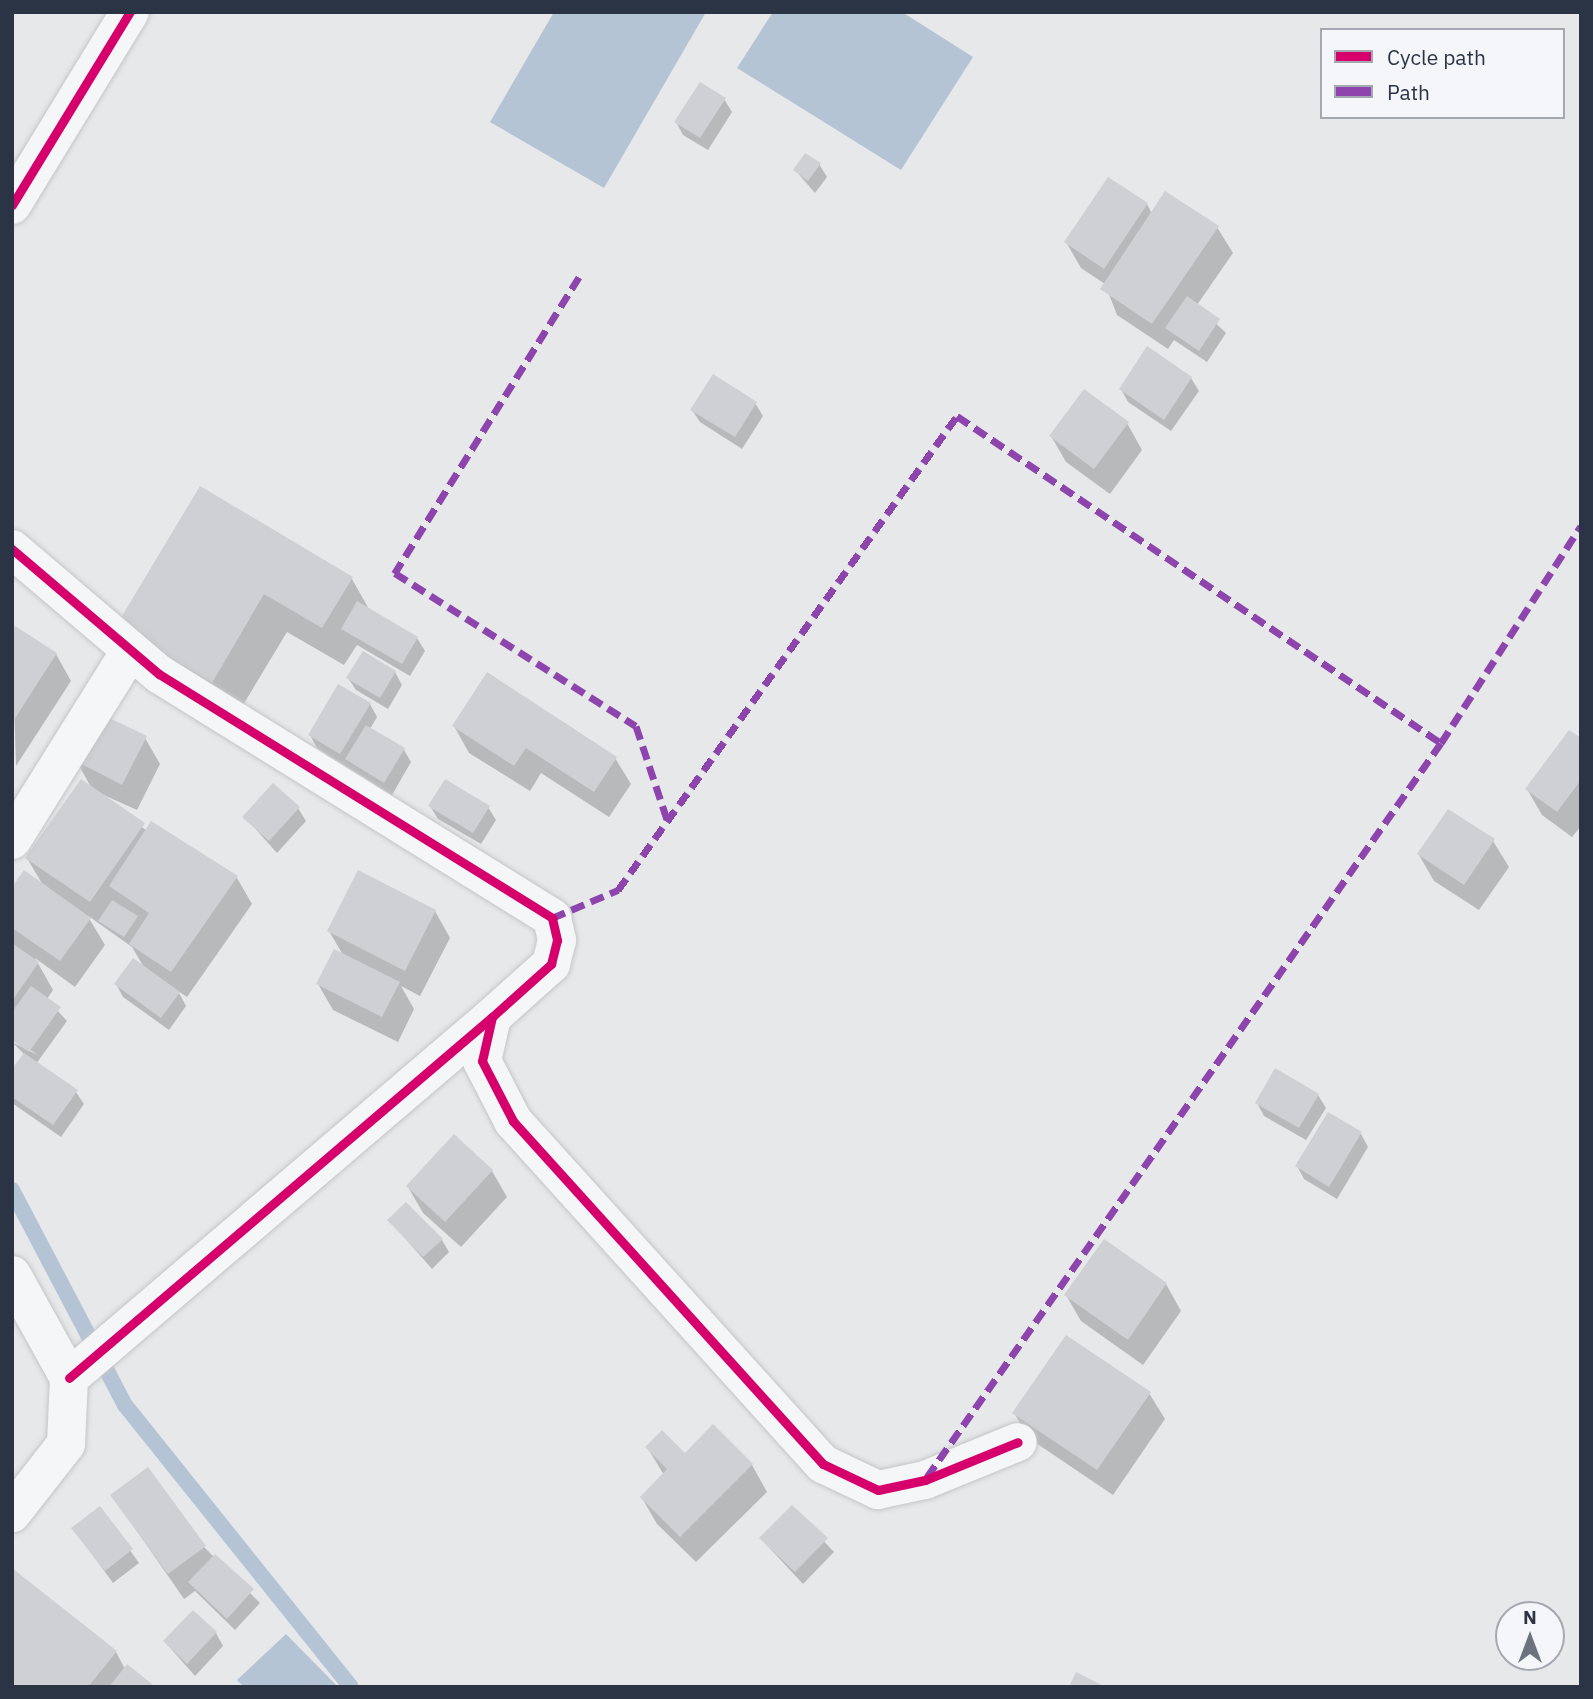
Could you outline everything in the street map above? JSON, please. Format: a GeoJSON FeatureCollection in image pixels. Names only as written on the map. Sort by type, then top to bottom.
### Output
{"type":"FeatureCollection","features":[{"type":"Feature","properties":{"kind":"street"},"geometry":{"type":"LineString","coordinates":[[12,205],[130,12]]}},
{"type":"Feature","properties":{"kind":"street"},"geometry":{"type":"LineString","coordinates":[[12,549],[130,651],[232,723],[552,918],[557,940],[551,964],[492,1017],[69,1378]]}},
{"type":"Feature","properties":{"kind":"street"},"geometry":{"type":"LineString","coordinates":[[12,840],[130,651]]}},
{"type":"Feature","properties":{"kind":"street"},"geometry":{"type":"LineString","coordinates":[[492,1017],[482,1061],[513,1121],[823,1464],[878,1490],[925,1480],[1018,1442]]}},
{"type":"Feature","properties":{"kind":"street"},"geometry":{"type":"LineString","coordinates":[[12,1275],[69,1378],[66,1444],[12,1513]]}},
{"type":"Feature","properties":{"kind":"water"},"geometry":{"type":"Polygon","coordinates":[[[554,12],[706,12],[604,188],[490,122],[554,12]]]}},
{"type":"Feature","properties":{"kind":"water"},"geometry":{"type":"Polygon","coordinates":[[[773,12],[902,12],[973,57],[901,170],[737,68],[773,12]]]}},
{"type":"Feature","properties":{"kind":"water"},"geometry":{"type":"Polygon","coordinates":[[[286,1634],[338,1687],[244,1687],[237,1680],[286,1634]]]}},
{"type":"Feature","properties":{"kind":"building"},"geometry":{"type":"Polygon","coordinates":[[[700,82],[726,98],[700,138],[674,122],[700,82]]]}},
{"type":"Feature","properties":{"kind":"building"},"geometry":{"type":"Polygon","coordinates":[[[805,153],[821,163],[808,181],[793,170],[805,153]]]}},
{"type":"Feature","properties":{"kind":"building"},"geometry":{"type":"Polygon","coordinates":[[[1108,177],[1148,203],[1104,269],[1064,242],[1108,177]]]}},
{"type":"Feature","properties":{"kind":"building"},"geometry":{"type":"Polygon","coordinates":[[[1165,191],[1219,226],[1152,324],[1100,289],[1165,191]]]}},
{"type":"Feature","properties":{"kind":"building"},"geometry":{"type":"Polygon","coordinates":[[[1187,296],[1220,319],[1199,351],[1165,328],[1187,296]]]}},
{"type":"Feature","properties":{"kind":"building"},"geometry":{"type":"Polygon","coordinates":[[[1147,346],[1192,377],[1164,420],[1119,389],[1147,346]]]}},
{"type":"Feature","properties":{"kind":"building"},"geometry":{"type":"Polygon","coordinates":[[[713,374],[757,402],[735,437],[690,410],[713,374]]]}},
{"type":"Feature","properties":{"kind":"building"},"geometry":{"type":"Polygon","coordinates":[[[1084,389],[1129,422],[1094,469],[1049,436],[1084,389]]]}},
{"type":"Feature","properties":{"kind":"building"},"geometry":{"type":"Polygon","coordinates":[[[200,486],[353,577],[322,628],[264,594],[212,683],[116,626],[200,486]]]}},
{"type":"Feature","properties":{"kind":"building"},"geometry":{"type":"Polygon","coordinates":[[[357,601],[418,637],[402,664],[341,629],[357,601]]]}},
{"type":"Feature","properties":{"kind":"building"},"geometry":{"type":"Polygon","coordinates":[[[15,626],[57,653],[12,723],[12,630],[15,626]]]}},
{"type":"Feature","properties":{"kind":"building"},"geometry":{"type":"Polygon","coordinates":[[[363,651],[396,671],[380,698],[346,678],[363,651]]]}},
{"type":"Feature","properties":{"kind":"building"},"geometry":{"type":"Polygon","coordinates":[[[487,672],[617,757],[594,792],[526,748],[514,766],[452,726],[487,672]]]}},
{"type":"Feature","properties":{"kind":"building"},"geometry":{"type":"Polygon","coordinates":[[[338,684],[371,703],[340,754],[308,735],[338,684]]]}},
{"type":"Feature","properties":{"kind":"building"},"geometry":{"type":"Polygon","coordinates":[[[97,712],[147,736],[122,785],[74,760],[97,712]]]}},
{"type":"Feature","properties":{"kind":"building"},"geometry":{"type":"Polygon","coordinates":[[[366,725],[405,748],[384,783],[345,759],[366,725]]]}},
{"type":"Feature","properties":{"kind":"building"},"geometry":{"type":"Polygon","coordinates":[[[1569,730],[1581,738],[1581,780],[1557,812],[1525,789],[1569,730]]]}},
{"type":"Feature","properties":{"kind":"building"},"geometry":{"type":"Polygon","coordinates":[[[81,779],[145,823],[90,902],[25,858],[81,779]]]}},
{"type":"Feature","properties":{"kind":"building"},"geometry":{"type":"Polygon","coordinates":[[[445,779],[490,806],[473,833],[428,806],[445,779]]]}},
{"type":"Feature","properties":{"kind":"building"},"geometry":{"type":"Polygon","coordinates":[[[273,783],[300,807],[269,841],[242,817],[273,783]]]}},
{"type":"Feature","properties":{"kind":"building"},"geometry":{"type":"Polygon","coordinates":[[[1448,809],[1495,839],[1464,885],[1417,854],[1448,809]]]}},
{"type":"Feature","properties":{"kind":"building"},"geometry":{"type":"Polygon","coordinates":[[[151,821],[238,876],[171,972],[129,944],[149,913],[109,886],[151,821]]]}},
{"type":"Feature","properties":{"kind":"building"},"geometry":{"type":"Polygon","coordinates":[[[24,870],[91,918],[60,961],[12,928],[12,887],[24,870]]]}},
{"type":"Feature","properties":{"kind":"building"},"geometry":{"type":"Polygon","coordinates":[[[358,870],[436,910],[405,971],[327,931],[358,870]]]}},
{"type":"Feature","properties":{"kind":"building"},"geometry":{"type":"Polygon","coordinates":[[[112,900],[138,916],[124,937],[98,921],[112,900]]]}},
{"type":"Feature","properties":{"kind":"building"},"geometry":{"type":"Polygon","coordinates":[[[12,943],[39,962],[12,1001],[12,943]]]}},
{"type":"Feature","properties":{"kind":"building"},"geometry":{"type":"Polygon","coordinates":[[[334,949],[400,982],[382,1017],[316,984],[334,949]]]}},
{"type":"Feature","properties":{"kind":"building"},"geometry":{"type":"Polygon","coordinates":[[[133,958],[180,992],[161,1018],[114,984],[133,958]]]}},
{"type":"Feature","properties":{"kind":"building"},"geometry":{"type":"Polygon","coordinates":[[[31,986],[61,1007],[29,1052],[12,1040],[12,1012],[31,986]]]}},
{"type":"Feature","properties":{"kind":"building"},"geometry":{"type":"Polygon","coordinates":[[[24,1053],[78,1090],[53,1125],[12,1097],[12,1069],[24,1053]]]}},
{"type":"Feature","properties":{"kind":"building"},"geometry":{"type":"Polygon","coordinates":[[[1275,1068],[1319,1094],[1299,1128],[1255,1103],[1275,1068]]]}},
{"type":"Feature","properties":{"kind":"building"},"geometry":{"type":"Polygon","coordinates":[[[1328,1112],[1362,1132],[1329,1187],[1295,1166],[1328,1112]]]}},
{"type":"Feature","properties":{"kind":"building"},"geometry":{"type":"Polygon","coordinates":[[[454,1134],[493,1170],[445,1222],[406,1186],[454,1134]]]}},
{"type":"Feature","properties":{"kind":"building"},"geometry":{"type":"Polygon","coordinates":[[[406,1202],[443,1239],[423,1257],[387,1220],[406,1202]]]}},
{"type":"Feature","properties":{"kind":"building"},"geometry":{"type":"Polygon","coordinates":[[[1104,1239],[1167,1283],[1128,1340],[1064,1295],[1104,1239]]]}},
{"type":"Feature","properties":{"kind":"building"},"geometry":{"type":"Polygon","coordinates":[[[1066,1335],[1151,1392],[1097,1470],[1012,1413],[1066,1335]]]}},
{"type":"Feature","properties":{"kind":"building"},"geometry":{"type":"Polygon","coordinates":[[[713,1424],[753,1464],[680,1537],[640,1497],[667,1469],[645,1447],[662,1430],[685,1453],[713,1424]]]}},
{"type":"Feature","properties":{"kind":"building"},"geometry":{"type":"Polygon","coordinates":[[[148,1467],[206,1546],[168,1574],[110,1495],[148,1467]]]}},
{"type":"Feature","properties":{"kind":"building"},"geometry":{"type":"Polygon","coordinates":[[[792,1505],[828,1538],[795,1572],[759,1538],[792,1505]]]}},
{"type":"Feature","properties":{"kind":"building"},"geometry":{"type":"Polygon","coordinates":[[[100,1506],[133,1549],[105,1571],[71,1528],[100,1506]]]}},
{"type":"Feature","properties":{"kind":"building"},"geometry":{"type":"Polygon","coordinates":[[[215,1554],[254,1589],[227,1619],[188,1582],[215,1554]]]}},
{"type":"Feature","properties":{"kind":"building"},"geometry":{"type":"Polygon","coordinates":[[[12,1568],[117,1651],[88,1687],[12,1687],[12,1568]]]}},
{"type":"Feature","properties":{"kind":"building"},"geometry":{"type":"Polygon","coordinates":[[[193,1610],[217,1632],[187,1664],[163,1641],[193,1610]]]}},
{"type":"Feature","properties":{"kind":"building"},"geometry":{"type":"Polygon","coordinates":[[[127,1664],[152,1684],[150,1687],[109,1687],[127,1664]]]}},
{"type":"Feature","properties":{"kind":"building"},"geometry":{"type":"Polygon","coordinates":[[[1076,1672],[1106,1687],[1069,1687],[1076,1672]]]}},
{"type":"Feature","properties":{"kind":"waterway"},"geometry":{"type":"LineString","coordinates":[[12,1190],[125,1405],[351,1687]]}},
{"type":"Feature","properties":{"kind":"marked path"},"geometry":{"type":"LineString","coordinates":[[579,277],[395,573],[636,726],[668,822]]}},
{"type":"Feature","properties":{"kind":"marked path"},"geometry":{"type":"LineString","coordinates":[[552,918],[618,890],[957,416],[1441,743]]}},
{"type":"Feature","properties":{"kind":"marked path"},"geometry":{"type":"LineString","coordinates":[[927,1477],[1441,743],[1581,526]]}},
{"type":"Feature","properties":{"kind":"cycle path"},"geometry":{"type":"LineString","coordinates":[[12,205],[130,12]]}},
{"type":"Feature","properties":{"kind":"cycle path"},"geometry":{"type":"LineString","coordinates":[[12,549],[159,674],[552,918],[557,940],[551,964],[492,1017],[69,1378]]}},
{"type":"Feature","properties":{"kind":"cycle path"},"geometry":{"type":"LineString","coordinates":[[492,1017],[482,1061],[513,1121],[823,1464],[878,1490],[925,1480],[1018,1442]]}}]}
